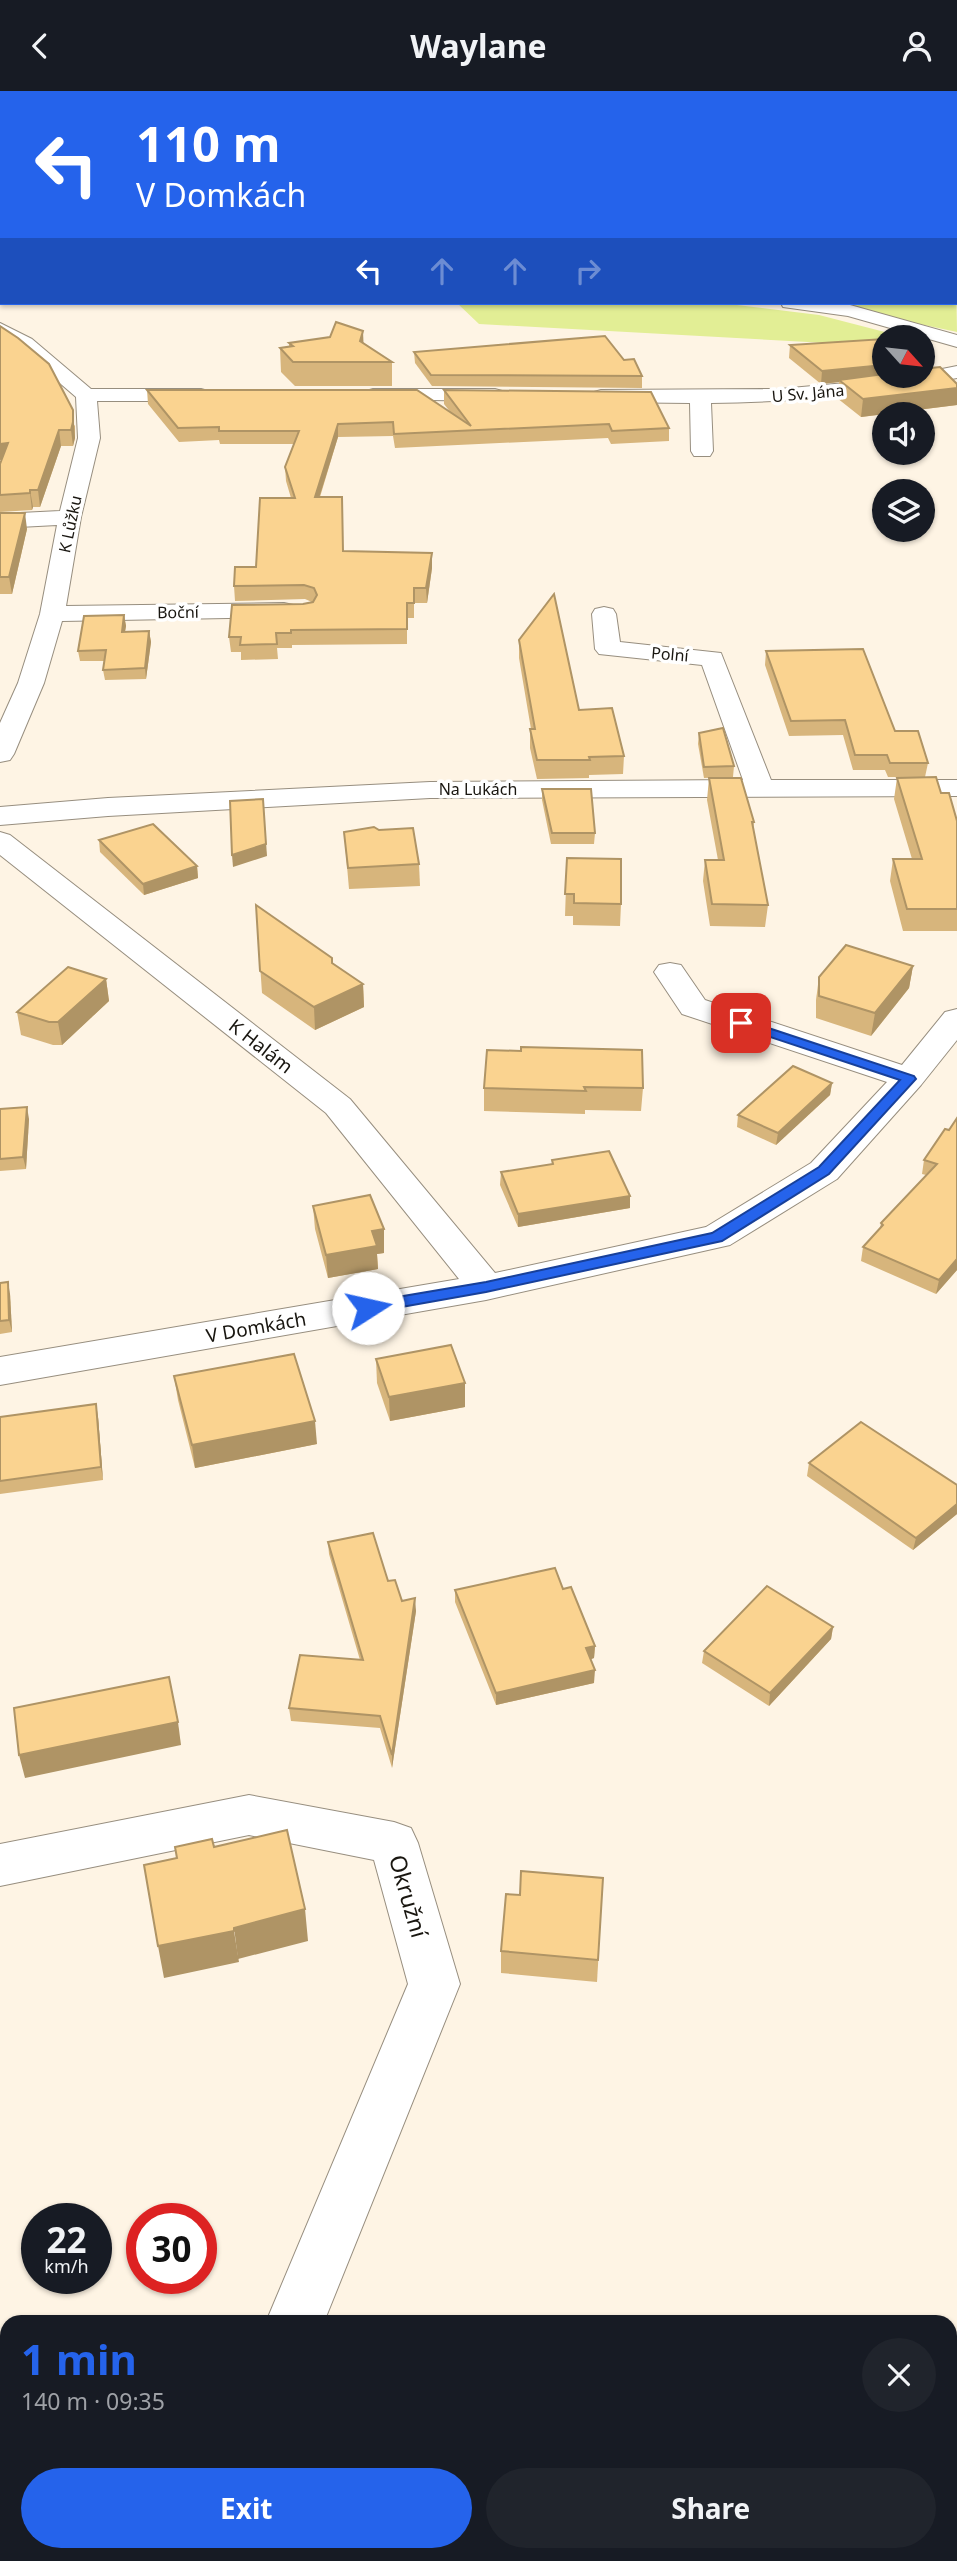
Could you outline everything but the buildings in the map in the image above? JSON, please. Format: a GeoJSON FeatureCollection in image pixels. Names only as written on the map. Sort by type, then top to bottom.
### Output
{"type":"FeatureCollection","features":[{"type":"Feature","properties":{"kind":"street"},"geometry":{"type":"LineString","coordinates":[[805,305],[850,311],[957,341]]}},
{"type":"Feature","properties":{"kind":"street"},"geometry":{"type":"LineString","coordinates":[[0,329],[24,343],[86,395],[223,395]]}},
{"type":"Feature","properties":{"kind":"street","name":"U Sv. Jána"},"geometry":{"type":"LineString","coordinates":[[586,395],[700,398],[797,395],[887,385],[957,372]]}},
{"type":"Feature","properties":{"kind":"street","name":"K Lůžku"},"geometry":{"type":"LineString","coordinates":[[0,754],[31,683],[52,614],[70,517],[89,438],[86,395]]}},
{"type":"Feature","properties":{"kind":"street"},"geometry":{"type":"LineString","coordinates":[[348,395],[516,395]]}},
{"type":"Feature","properties":{"kind":"street"},"geometry":{"type":"LineString","coordinates":[[700,398],[702,451]]}},
{"type":"Feature","properties":{"kind":"street"},"geometry":{"type":"LineString","coordinates":[[0,521],[70,517]]}},
{"type":"Feature","properties":{"kind":"street","name":"Boční"},"geometry":{"type":"LineString","coordinates":[[52,614],[304,610]]}},
{"type":"Feature","properties":{"kind":"street","name":"Polní"},"geometry":{"type":"LineString","coordinates":[[604,614],[608,649],[712,658],[760,789]]}},
{"type":"Feature","properties":{"kind":"street"},"geometry":{"type":"LineString","coordinates":[[0,683],[31,683]]}},
{"type":"Feature","properties":{"kind":"street","name":"Na Lukách"},"geometry":{"type":"LineString","coordinates":[[0,816],[108,807],[430,790],[957,788]]}},
{"type":"Feature","properties":{"kind":"street","name":"K Halám"},"geometry":{"type":"LineString","coordinates":[[0,841],[338,1106],[486,1287]]}},
{"type":"Feature","properties":{"kind":"street"},"geometry":{"type":"LineString","coordinates":[[670,971],[693,1007],[909,1079]]}},
{"type":"Feature","properties":{"kind":"street","name":"V Domkách"},"geometry":{"type":"LineString","coordinates":[[0,1371],[486,1287],[717,1237],[824,1171],[909,1079],[957,1019]]}},
{"type":"Feature","properties":{"kind":"street","name":"Okružní"},"geometry":{"type":"LineString","coordinates":[[0,1865],[249,1815],[394,1843],[434,1984],[298,2315]]}},
{"type":"Feature","properties":{"kind":"green space"},"geometry":{"type":"Polygon","coordinates":[[[459,305],[736,305],[819,315],[872,329],[872,340],[826,343],[479,324],[459,305]]]}},
{"type":"Feature","properties":{"kind":"green space"},"geometry":{"type":"Polygon","coordinates":[[[830,305],[957,305],[957,332],[935,327],[935,325],[830,305]]]}},
{"type":"Feature","properties":{"kind":"route"},"geometry":{"type":"LineString","coordinates":[[368,1308],[486,1287],[717,1237],[824,1171],[909,1079],[741,1023]]}}]}
